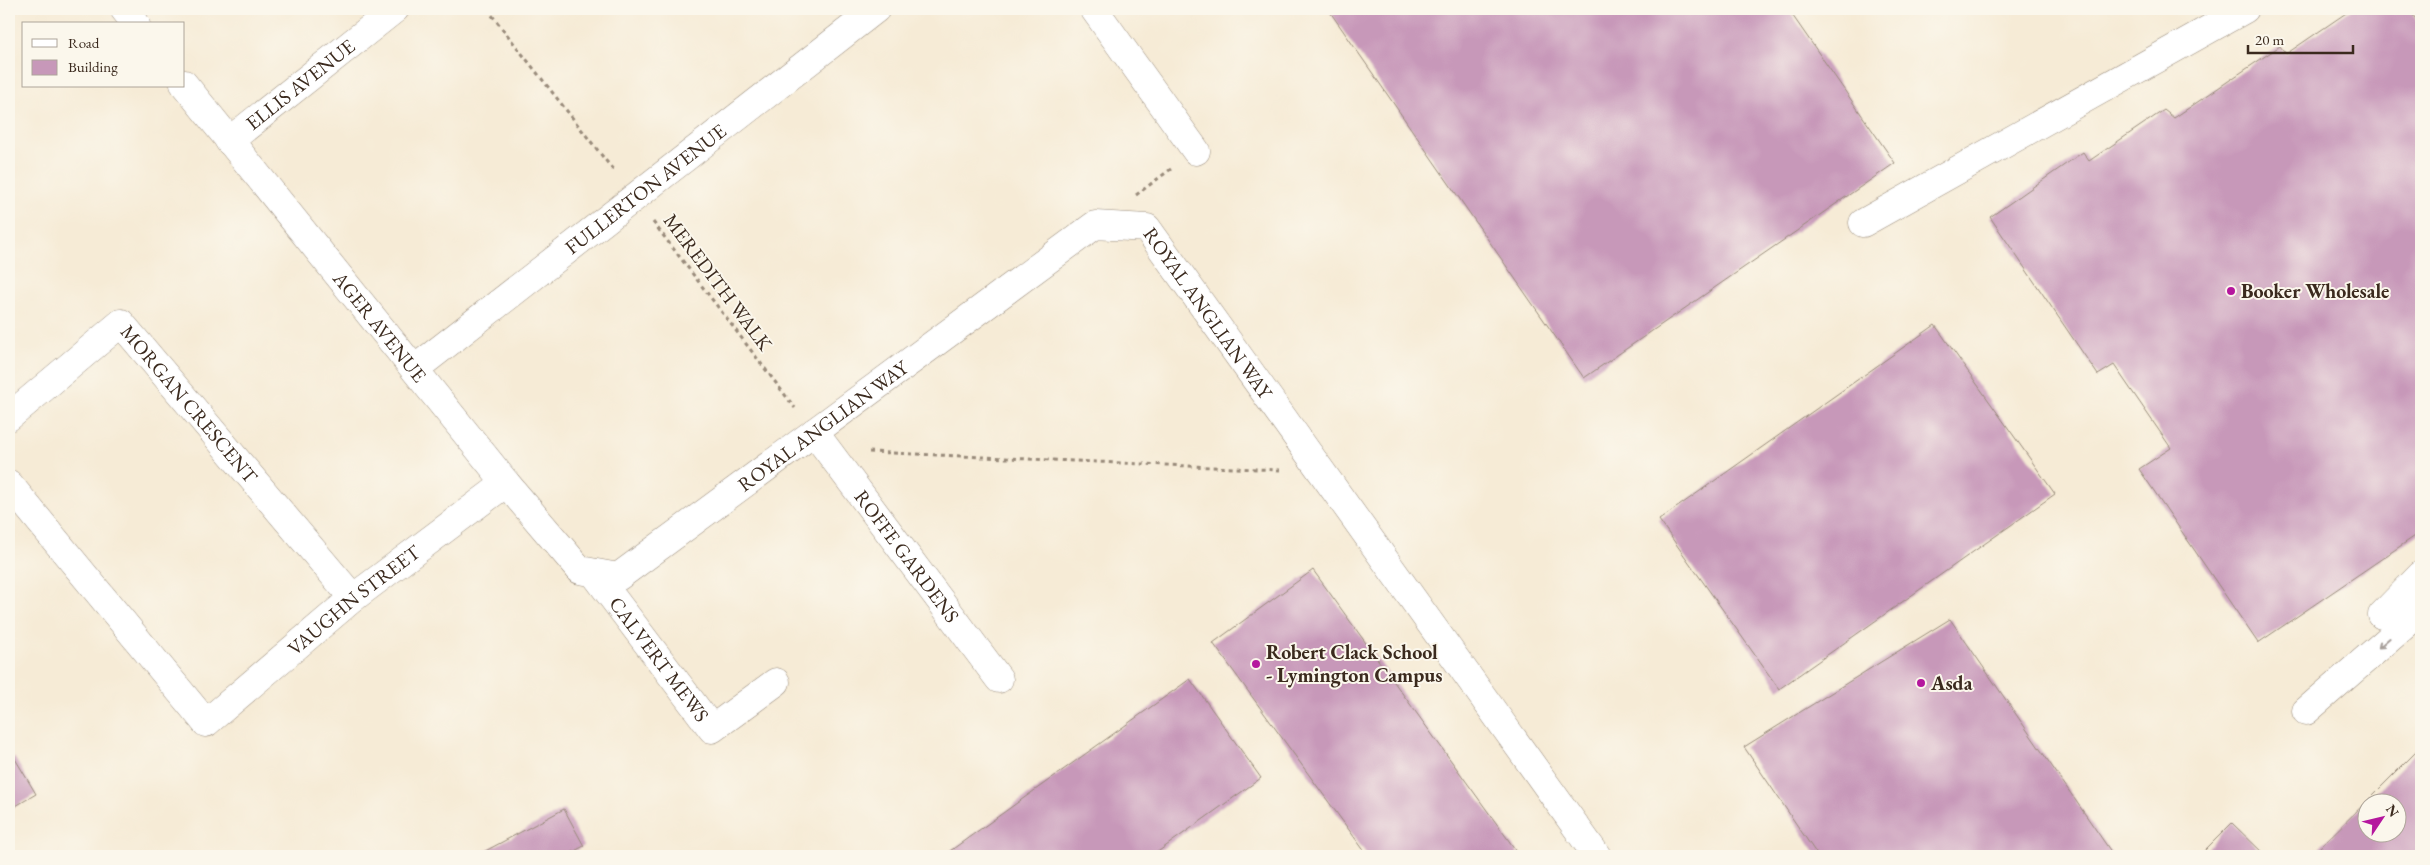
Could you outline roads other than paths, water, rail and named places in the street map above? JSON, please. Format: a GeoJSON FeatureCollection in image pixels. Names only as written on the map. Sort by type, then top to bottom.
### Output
{"type":"FeatureCollection","features":[{"type":"Feature","properties":{"kind":"street"},"geometry":{"type":"LineString","coordinates":[[124,9],[134,22]]}},
{"type":"Feature","properties":{"kind":"street","name":"ELLIS AVENUE"},"geometry":{"type":"LineString","coordinates":[[229,141],[395,9]]}},
{"type":"Feature","properties":{"kind":"street","name":"FULLERTON AVENUE"},"geometry":{"type":"LineString","coordinates":[[416,368],[876,9]]}},
{"type":"Feature","properties":{"kind":"street"},"geometry":{"type":"LineString","coordinates":[[1094,9],[1196,151]]}},
{"type":"Feature","properties":{"kind":"street"},"geometry":{"type":"LineString","coordinates":[[1863,223],[2245,9]]}},
{"type":"Feature","properties":{"kind":"street","name":"AGER AVENUE"},"geometry":{"type":"LineString","coordinates":[[185,85],[416,368],[506,483],[587,571]]}},
{"type":"Feature","properties":{"kind":"street","name":"ROYAL ANGLIAN WAY"},"geometry":{"type":"LineString","coordinates":[[587,571],[618,576],[822,441],[1094,225],[1147,228],[1597,856]]}},
{"type":"Feature","properties":{"kind":"street","name":"MORGAN CRESCENT"},"geometry":{"type":"LineString","coordinates":[[9,417],[121,323],[353,598]]}},
{"type":"Feature","properties":{"kind":"street","name":"ROFFE GARDENS"},"geometry":{"type":"LineString","coordinates":[[822,441],[999,679]]}},
{"type":"Feature","properties":{"kind":"street","name":"VAUGHN STREET"},"geometry":{"type":"LineString","coordinates":[[9,484],[206,723],[353,598],[506,483]]}},
{"type":"Feature","properties":{"kind":"street","name":"CALVERT MEWS"},"geometry":{"type":"LineString","coordinates":[[587,571],[712,729],[776,682]]}},
{"type":"Feature","properties":{"kind":"street"},"geometry":{"type":"LineString","coordinates":[[2382,615],[2421,575]]}},
{"type":"Feature","properties":{"kind":"street"},"geometry":{"type":"LineString","coordinates":[[2306,711],[2421,611]]}},
{"type":"Feature","properties":{"kind":"place","name":"Booker Wholesale"},"geometry":{"type":"Point","coordinates":[2231,291]}},
{"type":"Feature","properties":{"kind":"place","name":"Robert Clack School - Lymington Campus"},"geometry":{"type":"Point","coordinates":[1256,664]}},
{"type":"Feature","properties":{"kind":"place","name":"Asda"},"geometry":{"type":"Point","coordinates":[1921,683]}}]}
